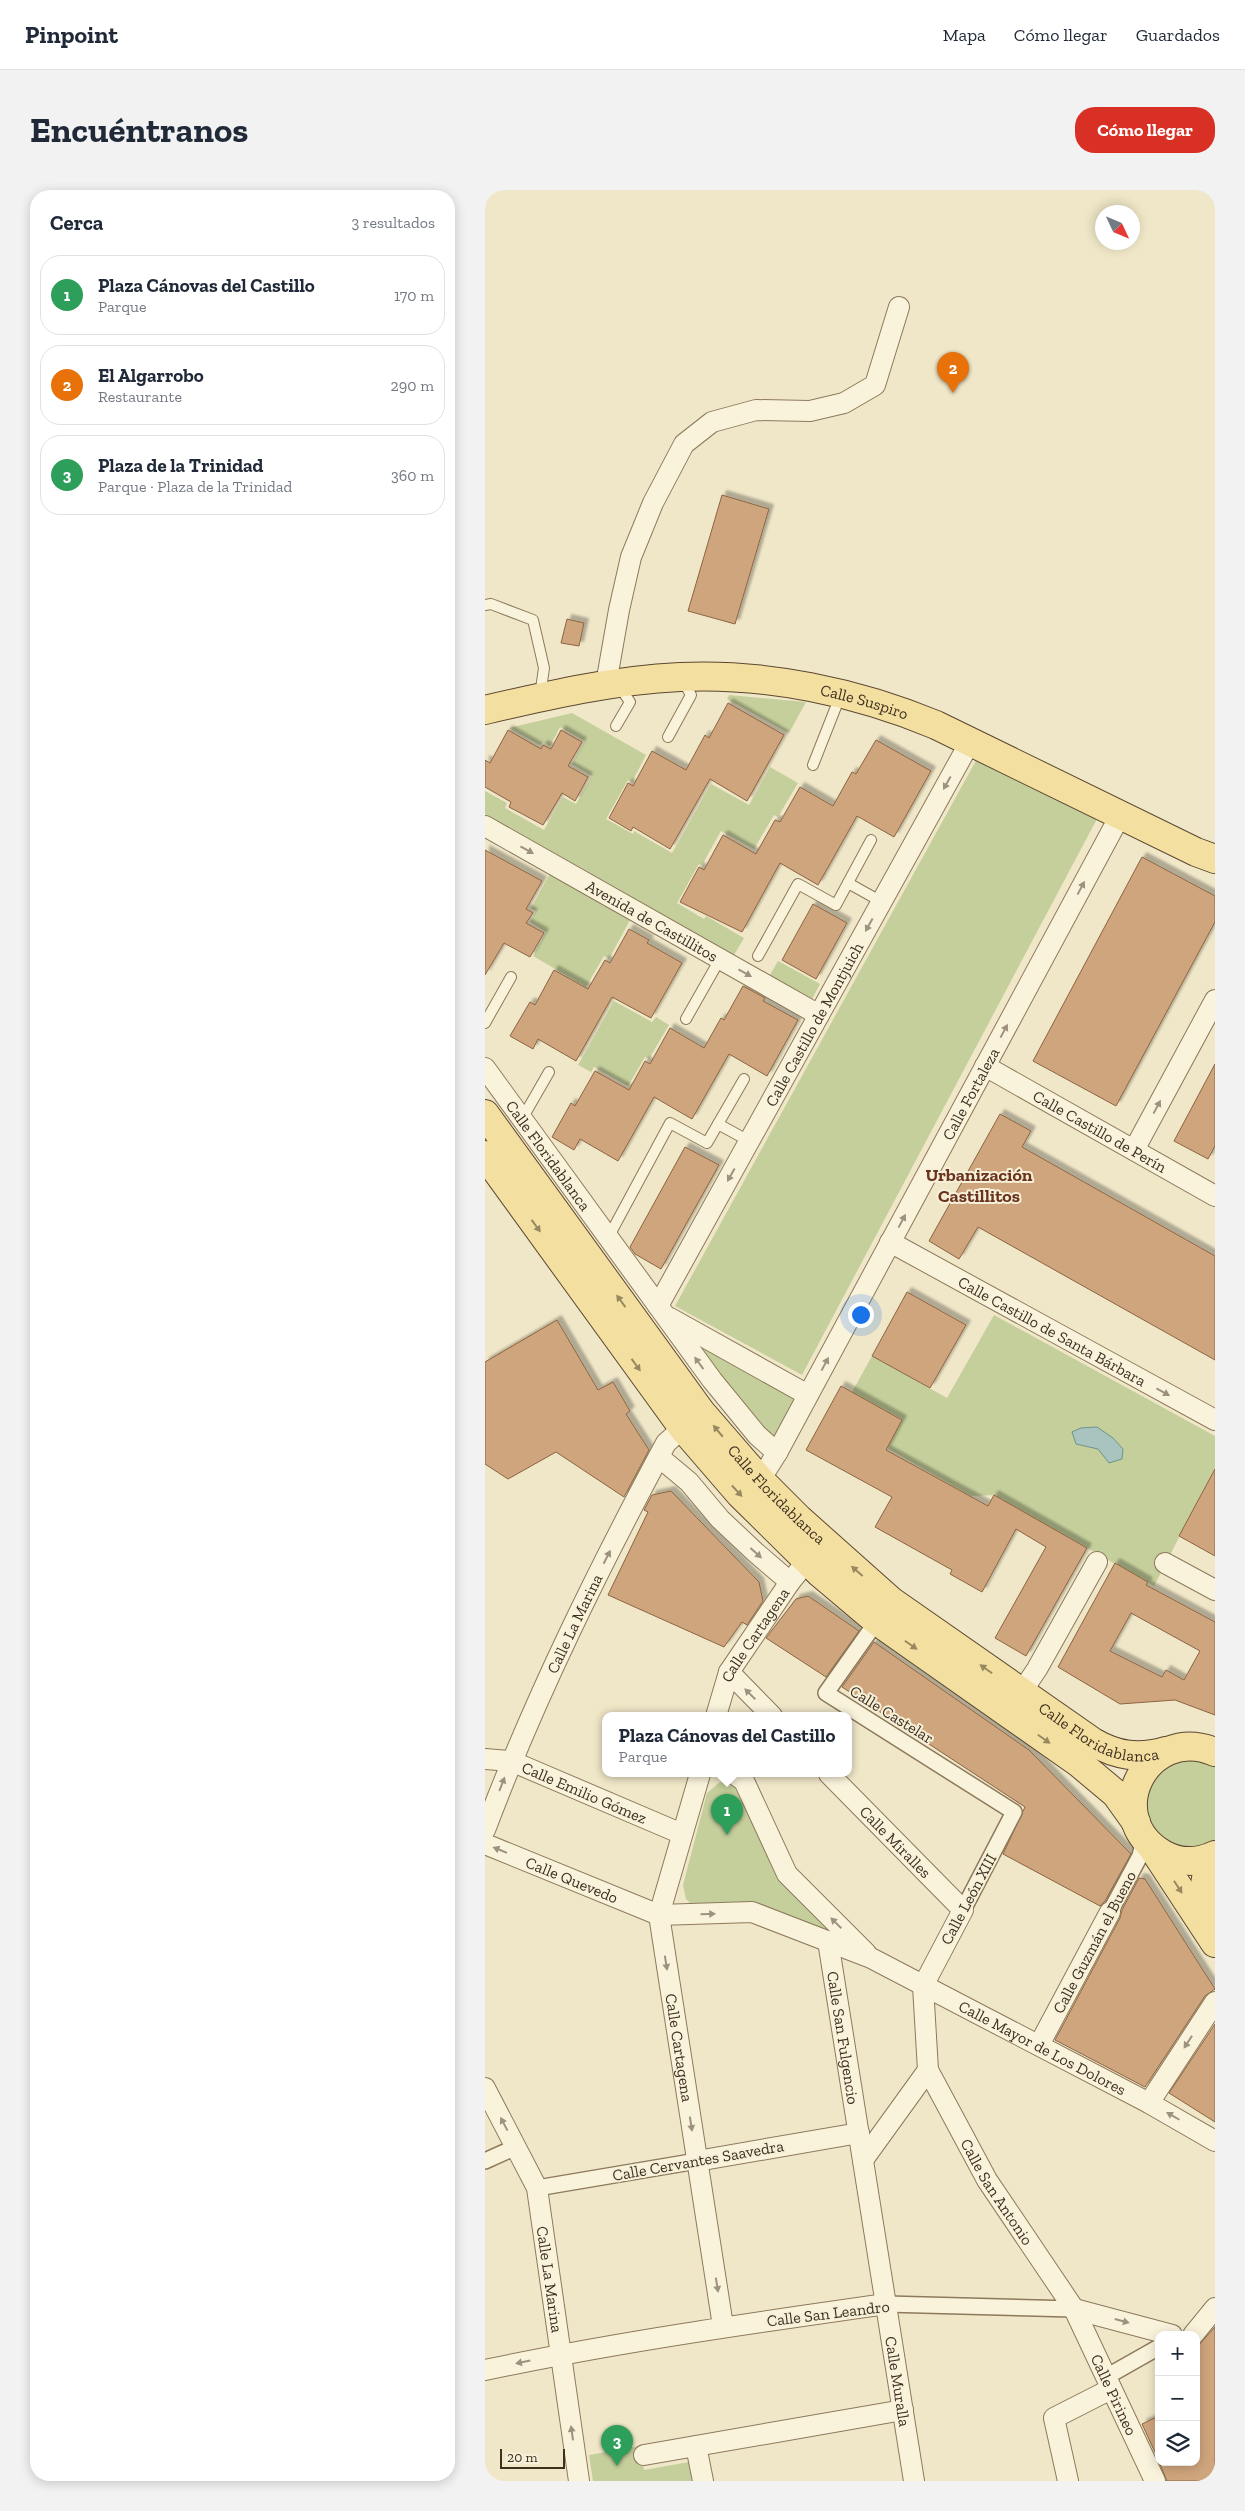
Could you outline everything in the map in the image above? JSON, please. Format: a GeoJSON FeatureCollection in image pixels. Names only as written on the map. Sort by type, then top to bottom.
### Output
{"type":"FeatureCollection","features":[{"type":"Feature","properties":{"kind":"main road","name":"Calle Suspiro"},"geometry":{"type":"LineString","coordinates":[[485,710],[540,697],[612,684],[681,677],[763,681],[841,694],[892,708],[965,739],[1215,859]]}},
{"type":"Feature","properties":{"kind":"main road","name":"Calle Floridablanca"},"geometry":{"type":"LineString","coordinates":[[485,1114],[701,1412],[759,1480],[799,1519],[891,1601],[1021,1693],[1107,1750],[1143,1757],[1186,1746],[1215,1751]]}},
{"type":"Feature","properties":{"kind":"main road","name":"Calle Floridablanca"},"geometry":{"type":"LineString","coordinates":[[485,1155],[683,1428],[740,1494],[807,1561],[877,1621],[1085,1768],[1122,1801],[1215,1942]]}},
{"type":"Feature","properties":{"kind":"main road"},"geometry":{"type":"LineString","coordinates":[[1166,1751],[1151,1761],[1139,1778],[1133,1803],[1144,1836],[1167,1856],[1185,1861],[1215,1856]]}},
{"type":"Feature","properties":{"kind":"main road"},"geometry":{"type":"LineString","coordinates":[[1215,1856],[1207,1873],[1205,1895],[1206,1910],[1215,1935]]}},
{"type":"Feature","properties":{"kind":"street"},"geometry":{"type":"LineString","coordinates":[[612,684],[619,610],[631,557],[653,502],[684,444],[712,422],[756,410],[819,409],[845,403],[875,385],[899,307]]}},
{"type":"Feature","properties":{"kind":"street","name":"Calle Castillo de Montjuich"},"geometry":{"type":"LineString","coordinates":[[660,1310],[749,1141],[965,751],[965,739]]}},
{"type":"Feature","properties":{"kind":"street","name":"Calle Fortaleza"},"geometry":{"type":"LineString","coordinates":[[759,1480],[777,1453],[1115,825],[1115,812]]}},
{"type":"Feature","properties":{"kind":"street","name":"Avenida de Castillitos"},"geometry":{"type":"LineString","coordinates":[[485,826],[819,1015]]}},
{"type":"Feature","properties":{"kind":"street"},"geometry":{"type":"LineString","coordinates":[[1134,1150],[1215,1000]]}},
{"type":"Feature","properties":{"kind":"street","name":"Calle Castillo de Perín"},"geometry":{"type":"LineString","coordinates":[[985,1066],[1214,1194]]}},
{"type":"Feature","properties":{"kind":"street","name":"Calle Floridablanca"},"geometry":{"type":"LineString","coordinates":[[485,1068],[607,1238],[735,1409],[757,1435],[777,1453]]}},
{"type":"Feature","properties":{"kind":"street","name":"Calle Castillo de Santa Bárbara"},"geometry":{"type":"LineString","coordinates":[[890,1242],[1215,1420]]}},
{"type":"Feature","properties":{"kind":"street"},"geometry":{"type":"LineString","coordinates":[[660,1310],[808,1395]]}},
{"type":"Feature","properties":{"kind":"street","name":"Calle La Marina"},"geometry":{"type":"LineString","coordinates":[[485,1830],[511,1761],[600,1570],[667,1443],[683,1428]]}},
{"type":"Feature","properties":{"kind":"street"},"geometry":{"type":"LineString","coordinates":[[659,1457],[689,1482],[720,1519],[790,1582]]}},
{"type":"Feature","properties":{"kind":"street","name":"Calle Cartagena"},"geometry":{"type":"LineString","coordinates":[[717,1712],[729,1672],[790,1582],[807,1561]]}},
{"type":"Feature","properties":{"kind":"street"},"geometry":{"type":"LineString","coordinates":[[1021,1693],[1037,1669],[1097,1562]]}},
{"type":"Feature","properties":{"kind":"street"},"geometry":{"type":"LineString","coordinates":[[1165,1563],[1215,1590]]}},
{"type":"Feature","properties":{"kind":"street","name":"Calle Castelar"},"geometry":{"type":"LineString","coordinates":[[877,1621],[826,1693],[1014,1812]]}},
{"type":"Feature","properties":{"kind":"street"},"geometry":{"type":"LineString","coordinates":[[729,1672],[768,1712]]}},
{"type":"Feature","properties":{"kind":"street","name":"Calle Emilio Gómez"},"geometry":{"type":"LineString","coordinates":[[485,1758],[511,1761],[683,1834]]}},
{"type":"Feature","properties":{"kind":"street","name":"Calle Cartagena"},"geometry":{"type":"LineString","coordinates":[[699,1777],[659,1915],[723,2326]]}},
{"type":"Feature","properties":{"kind":"street"},"geometry":{"type":"LineString","coordinates":[[739,1777],[745,1781],[787,1874],[871,1958]]}},
{"type":"Feature","properties":{"kind":"street","name":"Calle Miralles"},"geometry":{"type":"LineString","coordinates":[[832,1777],[963,1910]]}},
{"type":"Feature","properties":{"kind":"street","name":"Calle León XIII"},"geometry":{"type":"LineString","coordinates":[[923,1986],[1014,1812]]}},
{"type":"Feature","properties":{"kind":"street","name":"Calle Guzmán el Bueno"},"geometry":{"type":"LineString","coordinates":[[1039,2044],[1140,1856],[1144,1836]]}},
{"type":"Feature","properties":{"kind":"street","name":"Calle Quevedo"},"geometry":{"type":"LineString","coordinates":[[485,1844],[659,1915]]}},
{"type":"Feature","properties":{"kind":"street"},"geometry":{"type":"LineString","coordinates":[[659,1915],[753,1912],[871,1958]]}},
{"type":"Feature","properties":{"kind":"street","name":"Calle San Fulgencio"},"geometry":{"type":"LineString","coordinates":[[829,1941],[859,2133]]}},
{"type":"Feature","properties":{"kind":"street","name":"Calle Mayor de Los Dolores"},"geometry":{"type":"LineString","coordinates":[[871,1958],[1039,2044],[1215,2140]]}},
{"type":"Feature","properties":{"kind":"street"},"geometry":{"type":"LineString","coordinates":[[863,2160],[928,2070],[923,1986]]}},
{"type":"Feature","properties":{"kind":"street"},"geometry":{"type":"LineString","coordinates":[[1149,2103],[1215,2002]]}},
{"type":"Feature","properties":{"kind":"street","name":"Calle San Antonio"},"geometry":{"type":"LineString","coordinates":[[928,2070],[987,2180],[1075,2309]]}},
{"type":"Feature","properties":{"kind":"street","name":"Calle La Marina"},"geometry":{"type":"LineString","coordinates":[[485,2088],[537,2188],[579,2481]]}},
{"type":"Feature","properties":{"kind":"street","name":"Calle Cervantes Saavedra"},"geometry":{"type":"LineString","coordinates":[[537,2188],[859,2133]]}},
{"type":"Feature","properties":{"kind":"street","name":"Calle Muralla"},"geometry":{"type":"LineString","coordinates":[[859,2133],[914,2481]]}},
{"type":"Feature","properties":{"kind":"street"},"geometry":{"type":"LineString","coordinates":[[485,2162],[516,2146]]}},
{"type":"Feature","properties":{"kind":"street","name":"Calle San Leandro"},"geometry":{"type":"LineString","coordinates":[[485,2370],[561,2354],[723,2326],[886,2304],[1075,2309],[1157,2331]]}},
{"type":"Feature","properties":{"kind":"street"},"geometry":{"type":"LineString","coordinates":[[1196,2331],[1215,2308]]}},
{"type":"Feature","properties":{"kind":"street","name":"Calle Pirineo"},"geometry":{"type":"LineString","coordinates":[[1075,2309],[1155,2481]]}},
{"type":"Feature","properties":{"kind":"street"},"geometry":{"type":"LineString","coordinates":[[1068,2481],[1054,2418],[1109,2383],[1155,2349]]}},
{"type":"Feature","properties":{"kind":"street"},"geometry":{"type":"LineString","coordinates":[[644,2455],[903,2410]]}},
{"type":"Feature","properties":{"kind":"street"},"geometry":{"type":"LineString","coordinates":[[696,2446],[703,2481]]}},
{"type":"Feature","properties":{"kind":"lane"},"geometry":{"type":"LineString","coordinates":[[485,605],[491,604],[533,620],[544,668],[540,697]]}},
{"type":"Feature","properties":{"kind":"lane"},"geometry":{"type":"LineString","coordinates":[[668,737],[691,695],[681,677]]}},
{"type":"Feature","properties":{"kind":"lane"},"geometry":{"type":"LineString","coordinates":[[612,684],[630,702],[616,726]]}},
{"type":"Feature","properties":{"kind":"lane"},"geometry":{"type":"LineString","coordinates":[[813,765],[841,694]]}},
{"type":"Feature","properties":{"kind":"lane"},"geometry":{"type":"LineString","coordinates":[[758,956],[798,884],[835,905],[871,840]]}},
{"type":"Feature","properties":{"kind":"lane"},"geometry":{"type":"LineString","coordinates":[[848,882],[882,902]]}},
{"type":"Feature","properties":{"kind":"lane"},"geometry":{"type":"LineString","coordinates":[[686,1019],[720,959]]}},
{"type":"Feature","properties":{"kind":"lane"},"geometry":{"type":"LineString","coordinates":[[485,1023],[511,977]]}},
{"type":"Feature","properties":{"kind":"lane"},"geometry":{"type":"LineString","coordinates":[[522,1119],[549,1072]]}},
{"type":"Feature","properties":{"kind":"lane"},"geometry":{"type":"LineString","coordinates":[[607,1238],[671,1123],[707,1143],[744,1079]]}},
{"type":"Feature","properties":{"kind":"lane"},"geometry":{"type":"LineString","coordinates":[[718,1124],[749,1141]]}},
{"type":"Feature","properties":{"kind":"green space"},"geometry":{"type":"Polygon","coordinates":[[[729,695],[806,702],[789,733],[727,699],[729,695]]]}},
{"type":"Feature","properties":{"kind":"green space"},"geometry":{"type":"Polygon","coordinates":[[[572,713],[646,755],[632,782],[628,780],[606,819],[633,834],[634,831],[672,853],[711,784],[749,805],[770,767],[798,783],[778,817],[774,815],[754,849],[721,831],[702,865],[699,864],[677,903],[704,919],[706,916],[744,938],[734,955],[485,814],[485,791],[507,803],[505,808],[544,830],[563,797],[576,804],[592,776],[572,764],[585,741],[560,727],[550,746],[543,742],[540,745],[509,728],[572,713]]]}},
{"type":"Feature","properties":{"kind":"green space"},"geometry":{"type":"Polygon","coordinates":[[[978,757],[1098,817],[802,1375],[675,1306],[978,757]]]}},
{"type":"Feature","properties":{"kind":"green space"},"geometry":{"type":"Polygon","coordinates":[[[550,874],[630,920],[609,959],[604,956],[586,987],[533,956],[546,932],[530,922],[536,911],[531,908],[550,874]]]}},
{"type":"Feature","properties":{"kind":"green space"},"geometry":{"type":"Polygon","coordinates":[[[778,961],[820,984],[812,999],[770,975],[778,961]]]}},
{"type":"Feature","properties":{"kind":"green space"},"geometry":{"type":"Polygon","coordinates":[[[614,1001],[652,1022],[656,1017],[669,1025],[649,1059],[645,1057],[628,1086],[594,1067],[591,1072],[578,1065],[614,1001]]]}},
{"type":"Feature","properties":{"kind":"green space"},"geometry":{"type":"Polygon","coordinates":[[[663,1314],[808,1395],[777,1453],[663,1314]]]}},
{"type":"Feature","properties":{"kind":"green space"},"geometry":{"type":"Polygon","coordinates":[[[994,1315],[1215,1436],[1215,1468],[1154,1586],[994,1495],[971,1496],[887,1448],[902,1419],[852,1392],[872,1356],[947,1398],[994,1315]]]}},
{"type":"Feature","properties":{"kind":"green space"},"geometry":{"type":"Polygon","coordinates":[[[1215,1752],[1215,1855],[1144,1839],[1145,1768],[1215,1752]]]}},
{"type":"Feature","properties":{"kind":"green space"},"geometry":{"type":"Polygon","coordinates":[[[720,1782],[733,1784],[779,1876],[840,1937],[696,1909],[686,1899],[683,1885],[707,1793],[720,1782]]]}},
{"type":"Feature","properties":{"kind":"green space"},"geometry":{"type":"Polygon","coordinates":[[[640,2446],[644,2470],[689,2462],[692,2481],[593,2481],[589,2455],[640,2446]]]}},
{"type":"Feature","properties":{"kind":"water"},"geometry":{"type":"Polygon","coordinates":[[[1097,1427],[1113,1438],[1123,1449],[1122,1459],[1109,1463],[1098,1449],[1076,1444],[1072,1432],[1081,1428],[1097,1427]]]}},
{"type":"Feature","properties":{"kind":"building"},"geometry":{"type":"Polygon","coordinates":[[[722,495],[769,509],[735,624],[688,611],[722,495]]]}},
{"type":"Feature","properties":{"kind":"building"},"geometry":{"type":"Polygon","coordinates":[[[567,619],[584,623],[579,646],[561,643],[567,619]]]}},
{"type":"Feature","properties":{"kind":"building"},"geometry":{"type":"Polygon","coordinates":[[[728,703],[784,735],[747,801],[710,779],[670,849],[633,827],[631,831],[609,818],[628,783],[633,786],[652,751],[686,770],[705,735],[709,738],[728,703]]]}},
{"type":"Feature","properties":{"kind":"building"},"geometry":{"type":"Polygon","coordinates":[[[508,730],[541,749],[543,745],[551,749],[561,730],[582,742],[568,766],[588,777],[575,801],[562,793],[543,825],[509,807],[511,802],[485,787],[485,760],[490,763],[508,730]]]}},
{"type":"Feature","properties":{"kind":"building"},"geometry":{"type":"Polygon","coordinates":[[[876,740],[931,771],[894,837],[857,816],[818,885],[780,863],[742,932],[680,902],[699,867],[704,870],[723,835],[756,854],[775,820],[780,822],[800,787],[833,806],[852,772],[856,774],[876,740]]]}},
{"type":"Feature","properties":{"kind":"building"},"geometry":{"type":"Polygon","coordinates":[[[485,850],[542,881],[526,909],[533,913],[526,923],[544,933],[530,957],[504,943],[485,975],[485,850]]]}},
{"type":"Feature","properties":{"kind":"building"},"geometry":{"type":"Polygon","coordinates":[[[1142,857],[1215,896],[1215,922],[1116,1106],[1033,1061],[1142,857]]]}},
{"type":"Feature","properties":{"kind":"building"},"geometry":{"type":"Polygon","coordinates":[[[813,904],[847,923],[816,979],[782,960],[813,904]]]}},
{"type":"Feature","properties":{"kind":"building"},"geometry":{"type":"Polygon","coordinates":[[[629,929],[649,940],[647,943],[682,963],[651,1018],[612,997],[576,1061],[538,1039],[533,1049],[510,1036],[530,1002],[535,1005],[554,970],[588,989],[605,960],[610,963],[629,929]]]}},
{"type":"Feature","properties":{"kind":"building"},"geometry":{"type":"Polygon","coordinates":[[[743,986],[765,998],[763,1001],[798,1020],[767,1076],[729,1054],[692,1119],[654,1097],[618,1161],[580,1139],[574,1150],[552,1137],[571,1103],[575,1106],[595,1071],[629,1090],[645,1061],[650,1064],[670,1028],[704,1048],[721,1018],[724,1020],[743,986]]]}},
{"type":"Feature","properties":{"kind":"building"},"geometry":{"type":"Polygon","coordinates":[[[1215,1064],[1215,1146],[1208,1159],[1174,1141],[1215,1064]]]}},
{"type":"Feature","properties":{"kind":"building"},"geometry":{"type":"Polygon","coordinates":[[[1000,1114],[1031,1131],[1022,1147],[1215,1256],[1215,1360],[978,1227],[959,1259],[929,1241],[1000,1114]]]}},
{"type":"Feature","properties":{"kind":"building"},"geometry":{"type":"Polygon","coordinates":[[[685,1147],[719,1165],[661,1269],[635,1254],[630,1247],[685,1147]]]}},
{"type":"Feature","properties":{"kind":"building"},"geometry":{"type":"Polygon","coordinates":[[[907,1292],[966,1325],[930,1388],[872,1356],[907,1292]]]}},
{"type":"Feature","properties":{"kind":"building"},"geometry":{"type":"Polygon","coordinates":[[[557,1320],[598,1390],[613,1382],[630,1411],[626,1414],[649,1450],[624,1497],[556,1452],[508,1479],[485,1464],[485,1362],[557,1320]]]}},
{"type":"Feature","properties":{"kind":"building"},"geometry":{"type":"Polygon","coordinates":[[[841,1386],[902,1420],[886,1450],[988,1506],[994,1495],[1087,1548],[1026,1656],[995,1638],[1046,1547],[1016,1529],[982,1592],[950,1574],[952,1570],[875,1527],[892,1497],[806,1450],[841,1386]]]}},
{"type":"Feature","properties":{"kind":"building"},"geometry":{"type":"Polygon","coordinates":[[[1215,1469],[1215,1556],[1179,1536],[1215,1469]]]}},
{"type":"Feature","properties":{"kind":"building"},"geometry":{"type":"Polygon","coordinates":[[[671,1491],[759,1582],[763,1601],[747,1625],[742,1622],[724,1647],[608,1595],[648,1512],[644,1510],[652,1495],[671,1491]]]}},
{"type":"Feature","properties":{"kind":"building"},"geometry":{"type":"Polygon","coordinates":[[[1115,1563],[1148,1582],[1146,1585],[1215,1622],[1215,1715],[1175,1700],[1120,1704],[1058,1667],[1115,1563]],[[1131,1613],[1110,1651],[1162,1677],[1166,1670],[1184,1680],[1200,1651],[1131,1613]]]}},
{"type":"Feature","properties":{"kind":"building"},"geometry":{"type":"Polygon","coordinates":[[[808,1596],[859,1631],[826,1677],[766,1638],[796,1599],[808,1596]]]}},
{"type":"Feature","properties":{"kind":"building"},"geometry":{"type":"Polygon","coordinates":[[[874,1642],[1029,1750],[1131,1854],[1105,1901],[1100,1906],[1003,1854],[1025,1807],[842,1687],[874,1642]]]}},
{"type":"Feature","properties":{"kind":"building"},"geometry":{"type":"Polygon","coordinates":[[[1139,1878],[1145,1879],[1215,1989],[1205,1996],[1145,2087],[1055,2040],[1120,1918],[1122,1910],[1139,1878]]]}},
{"type":"Feature","properties":{"kind":"building"},"geometry":{"type":"Polygon","coordinates":[[[1215,2024],[1215,2122],[1169,2093],[1215,2024]]]}},
{"type":"Feature","properties":{"kind":"building"},"geometry":{"type":"Polygon","coordinates":[[[1215,2327],[1215,2481],[1167,2481],[1161,2466],[1200,2466],[1200,2344],[1215,2327]]]}},
{"type":"Feature","properties":{"kind":"building"},"geometry":{"type":"Polygon","coordinates":[[[1155,2418],[1155,2452],[1142,2424],[1155,2418]]]}},
{"type":"Feature","properties":{"kind":"place","name":"El Algarrobo"},"geometry":{"type":"Point","coordinates":[953,393]}},
{"type":"Feature","properties":{"kind":"place","name":"Plaza Cánovas del Castillo"},"geometry":{"type":"Point","coordinates":[727,1835]}},
{"type":"Feature","properties":{"kind":"place","name":"Plaza de la Trinidad"},"geometry":{"type":"Point","coordinates":[617,2466]}},
{"type":"Feature","properties":{"kind":"district","name":"Urbanización Castillitos"},"geometry":{"type":"Point","coordinates":[979,1185]}}]}
